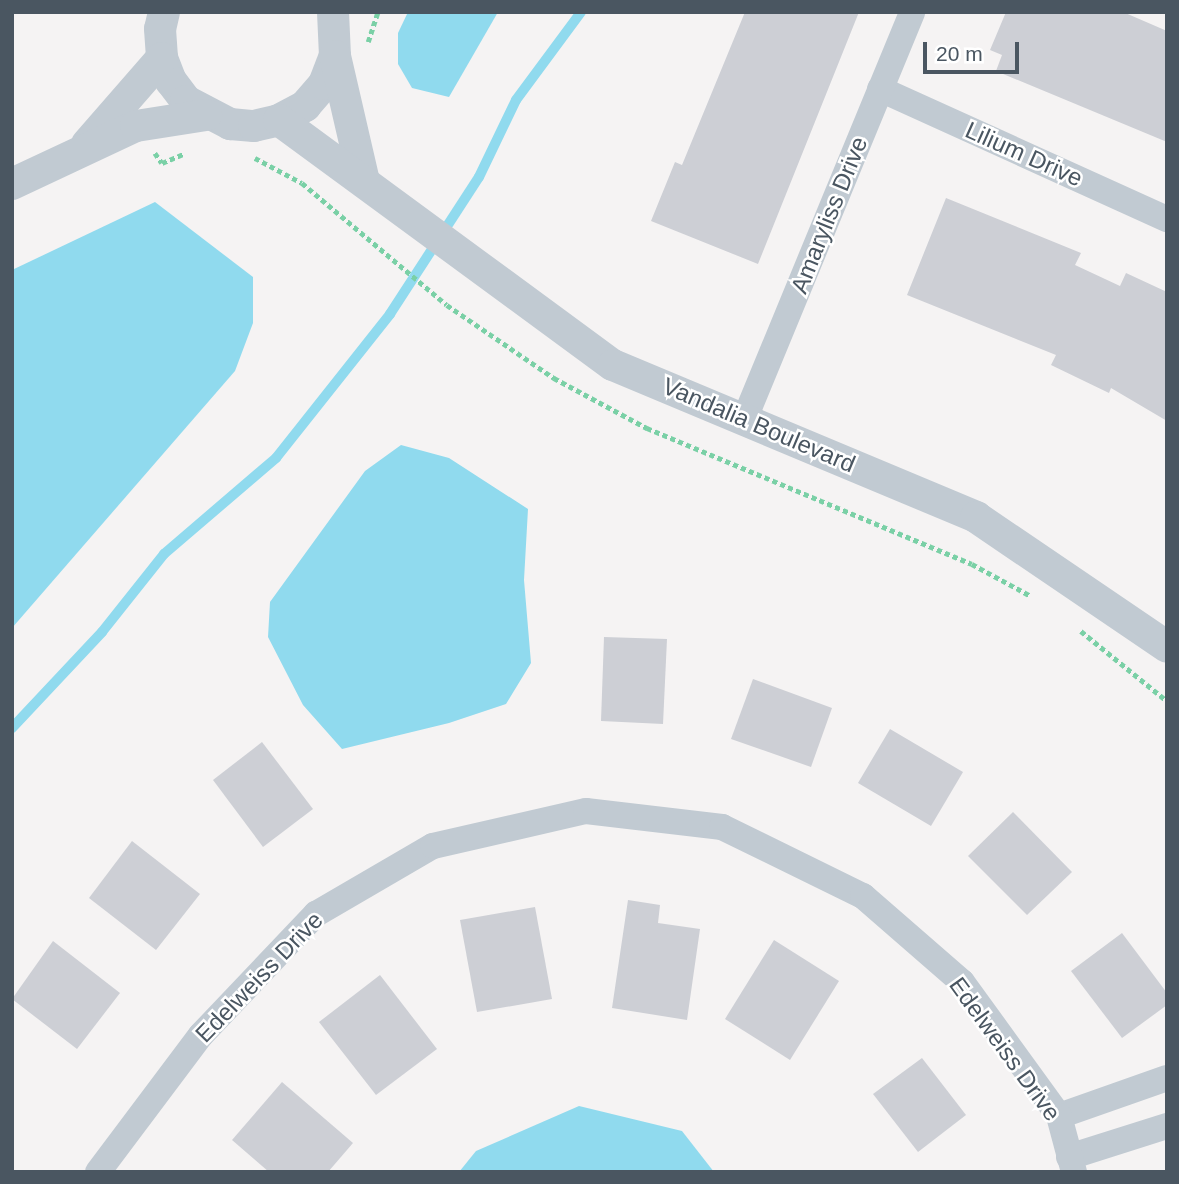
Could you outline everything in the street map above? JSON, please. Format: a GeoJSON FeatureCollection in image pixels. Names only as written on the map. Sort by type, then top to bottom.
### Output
{"type":"FeatureCollection","features":[{"type":"Feature","properties":{"kind":"street"},"geometry":{"type":"LineString","coordinates":[[164,12],[159,29],[162,58],[171,82],[206,115],[229,124],[254,126],[279,120],[305,106],[324,83],[335,56]]}},
{"type":"Feature","properties":{"kind":"street","name":"Amaryliss Drive"},"geometry":{"type":"LineString","coordinates":[[746,418],[912,12]]}},
{"type":"Feature","properties":{"kind":"street"},"geometry":{"type":"LineString","coordinates":[[336,15],[335,56],[364,182]]}},
{"type":"Feature","properties":{"kind":"street"},"geometry":{"type":"LineString","coordinates":[[77,156],[162,58]]}},
{"type":"Feature","properties":{"kind":"street","name":"Lilium Drive"},"geometry":{"type":"LineString","coordinates":[[880,89],[1167,219]]}},
{"type":"Feature","properties":{"kind":"street"},"geometry":{"type":"LineString","coordinates":[[12,184],[77,156],[136,126],[206,115]]}},
{"type":"Feature","properties":{"kind":"street","name":"Vandalia Boulevard"},"geometry":{"type":"LineString","coordinates":[[279,120],[613,365],[746,418],[976,517],[1167,647]]}},
{"type":"Feature","properties":{"kind":"street","name":"Edelweiss Drive"},"geometry":{"type":"LineString","coordinates":[[98,1172],[201,1035],[316,914],[433,846],[586,811],[722,827],[863,896],[962,982],[1059,1116],[1071,1164]]}},
{"type":"Feature","properties":{"kind":"street"},"geometry":{"type":"LineString","coordinates":[[1059,1116],[1167,1078]]}},
{"type":"Feature","properties":{"kind":"street"},"geometry":{"type":"LineString","coordinates":[[1071,1164],[1167,1126]]}},
{"type":"Feature","properties":{"kind":"path"},"geometry":{"type":"LineString","coordinates":[[162,163],[190,150]]}},
{"type":"Feature","properties":{"kind":"path"},"geometry":{"type":"LineString","coordinates":[[244,155],[302,183],[435,293],[554,378],[647,428],[972,564],[1033,598]]}},
{"type":"Feature","properties":{"kind":"path"},"geometry":{"type":"LineString","coordinates":[[1076,627],[1167,701]]}},
{"type":"Feature","properties":{"kind":"water"},"geometry":{"type":"Polygon","coordinates":[[[408,12],[498,12],[449,97],[412,88],[398,64],[398,33],[408,12]]]}},
{"type":"Feature","properties":{"kind":"water"},"geometry":{"type":"Polygon","coordinates":[[[155,202],[253,277],[253,323],[235,371],[12,628],[12,270],[155,202]]]}},
{"type":"Feature","properties":{"kind":"water"},"geometry":{"type":"Polygon","coordinates":[[[401,445],[449,458],[528,509],[524,580],[531,663],[506,704],[449,723],[342,749],[303,705],[268,637],[270,602],[365,471],[401,445]]]}},
{"type":"Feature","properties":{"kind":"water"},"geometry":{"type":"Polygon","coordinates":[[[579,1106],[682,1131],[714,1172],[459,1172],[476,1151],[579,1106]]]}},
{"type":"Feature","properties":{"kind":"building"},"geometry":{"type":"Polygon","coordinates":[[[745,12],[859,12],[758,264],[651,221],[675,162],[682,165],[745,12]]]}},
{"type":"Feature","properties":{"kind":"building"},"geometry":{"type":"Polygon","coordinates":[[[1006,12],[1123,12],[1167,31],[1167,142],[996,71],[1002,55],[990,50],[1006,12]]]}},
{"type":"Feature","properties":{"kind":"building"},"geometry":{"type":"Polygon","coordinates":[[[946,198],[1081,253],[1075,265],[1120,286],[1126,273],[1167,292],[1167,421],[1111,388],[1109,393],[1051,365],[1056,355],[907,295],[946,198]]]}},
{"type":"Feature","properties":{"kind":"building"},"geometry":{"type":"Polygon","coordinates":[[[604,637],[667,639],[663,724],[601,721],[604,637]]]}},
{"type":"Feature","properties":{"kind":"building"},"geometry":{"type":"Polygon","coordinates":[[[753,679],[832,708],[811,767],[731,739],[753,679]]]}},
{"type":"Feature","properties":{"kind":"building"},"geometry":{"type":"Polygon","coordinates":[[[890,729],[963,772],[931,826],[858,783],[890,729]]]}},
{"type":"Feature","properties":{"kind":"building"},"geometry":{"type":"Polygon","coordinates":[[[262,742],[313,809],[263,847],[213,780],[262,742]]]}},
{"type":"Feature","properties":{"kind":"building"},"geometry":{"type":"Polygon","coordinates":[[[1013,812],[1072,872],[1027,915],[968,856],[1013,812]]]}},
{"type":"Feature","properties":{"kind":"building"},"geometry":{"type":"Polygon","coordinates":[[[132,841],[200,894],[156,950],[89,898],[132,841]]]}},
{"type":"Feature","properties":{"kind":"building"},"geometry":{"type":"Polygon","coordinates":[[[628,900],[660,905],[658,923],[700,929],[687,1020],[612,1008],[628,900]]]}},
{"type":"Feature","properties":{"kind":"building"},"geometry":{"type":"Polygon","coordinates":[[[535,907],[552,999],[477,1012],[460,920],[535,907]]]}},
{"type":"Feature","properties":{"kind":"building"},"geometry":{"type":"Polygon","coordinates":[[[1122,933],[1167,993],[1167,1005],[1122,1038],[1071,971],[1122,933]]]}},
{"type":"Feature","properties":{"kind":"building"},"geometry":{"type":"Polygon","coordinates":[[[774,940],[839,981],[790,1060],[725,1019],[774,940]]]}},
{"type":"Feature","properties":{"kind":"building"},"geometry":{"type":"Polygon","coordinates":[[[53,941],[120,993],[77,1049],[12,999],[53,941]]]}},
{"type":"Feature","properties":{"kind":"building"},"geometry":{"type":"Polygon","coordinates":[[[380,975],[437,1049],[376,1095],[319,1022],[380,975]]]}},
{"type":"Feature","properties":{"kind":"building"},"geometry":{"type":"Polygon","coordinates":[[[922,1058],[966,1115],[918,1152],[873,1094],[922,1058]]]}},
{"type":"Feature","properties":{"kind":"building"},"geometry":{"type":"Polygon","coordinates":[[[282,1082],[353,1143],[328,1172],[269,1172],[232,1140],[282,1082]]]}},
{"type":"Feature","properties":{"kind":"waterway"},"geometry":{"type":"LineString","coordinates":[[12,728],[102,632],[164,554],[276,458],[390,314],[479,177],[516,100],[581,12]]}}]}
